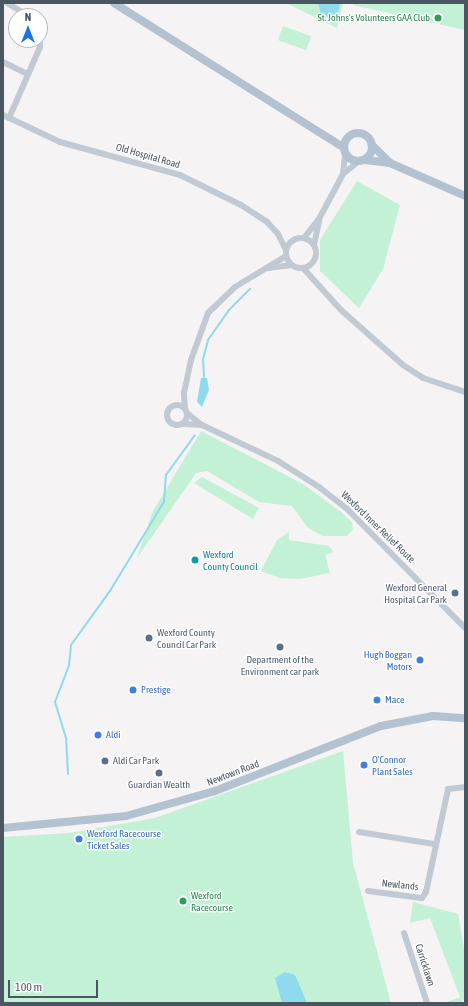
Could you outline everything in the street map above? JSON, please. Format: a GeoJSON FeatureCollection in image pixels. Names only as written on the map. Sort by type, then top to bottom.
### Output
{"type":"FeatureCollection","features":[{"type":"Feature","properties":{"kind":"main road"},"geometry":{"type":"LineString","coordinates":[[114,3],[327,137],[344,151],[362,160],[390,163],[465,196]]}},
{"type":"Feature","properties":{"kind":"main road"},"geometry":{"type":"LineString","coordinates":[[327,137],[347,138],[362,133],[372,146],[390,163]]}},
{"type":"Feature","properties":{"kind":"main road"},"geometry":{"type":"LineString","coordinates":[[344,151],[347,138]]}},
{"type":"Feature","properties":{"kind":"main road"},"geometry":{"type":"LineString","coordinates":[[362,160],[372,146]]}},
{"type":"Feature","properties":{"kind":"main road","name":"Newtown Road"},"geometry":{"type":"LineString","coordinates":[[3,828],[126,816],[226,787],[381,726],[433,716],[465,718]]}},
{"type":"Feature","properties":{"kind":"street"},"geometry":{"type":"LineString","coordinates":[[10,118],[26,73],[39,48]]}},
{"type":"Feature","properties":{"kind":"street"},"geometry":{"type":"LineString","coordinates":[[3,62],[26,73]]}},
{"type":"Feature","properties":{"kind":"street","name":"Old Hospital Road"},"geometry":{"type":"LineString","coordinates":[[3,115],[60,142],[180,175],[241,205],[278,234],[293,240]]}},
{"type":"Feature","properties":{"kind":"street"},"geometry":{"type":"LineString","coordinates":[[184,393],[166,413],[168,421],[175,425],[183,424],[186,411],[184,393],[199,331],[208,313],[235,286],[266,268],[286,253],[293,240],[304,238],[320,219],[343,174],[344,151]]}},
{"type":"Feature","properties":{"kind":"street"},"geometry":{"type":"LineString","coordinates":[[343,174],[362,160]]}},
{"type":"Feature","properties":{"kind":"street"},"geometry":{"type":"LineString","coordinates":[[313,274],[314,245],[320,219]]}},
{"type":"Feature","properties":{"kind":"street","name":"Old Hospital Road"},"geometry":{"type":"LineString","coordinates":[[278,234],[286,253]]}},
{"type":"Feature","properties":{"kind":"street"},"geometry":{"type":"LineString","coordinates":[[304,238],[314,245]]}},
{"type":"Feature","properties":{"kind":"street"},"geometry":{"type":"LineString","coordinates":[[286,253],[292,265]]}},
{"type":"Feature","properties":{"kind":"street"},"geometry":{"type":"LineString","coordinates":[[303,268],[313,262]]}},
{"type":"Feature","properties":{"kind":"street"},"geometry":{"type":"LineString","coordinates":[[266,268],[292,265],[303,268],[313,274],[341,310],[403,365],[423,378],[465,392]]}},
{"type":"Feature","properties":{"kind":"street"},"geometry":{"type":"LineString","coordinates":[[174,405],[186,411]]}},
{"type":"Feature","properties":{"kind":"street","name":"Wexford Inner Relief Route"},"geometry":{"type":"LineString","coordinates":[[186,411],[202,425],[278,461],[319,487],[348,510],[465,628]]}},
{"type":"Feature","properties":{"kind":"street","name":"Wexford Inner Relief Route"},"geometry":{"type":"LineString","coordinates":[[183,424],[202,425]]}},
{"type":"Feature","properties":{"kind":"street","name":"Newlands"},"geometry":{"type":"LineString","coordinates":[[368,891],[422,898],[426,892],[434,844],[448,789],[465,787]]}},
{"type":"Feature","properties":{"kind":"street"},"geometry":{"type":"LineString","coordinates":[[359,832],[434,844]]}},
{"type":"Feature","properties":{"kind":"street","name":"Carricklawn"},"geometry":{"type":"LineString","coordinates":[[404,933],[427,1003]]}},
{"type":"Feature","properties":{"kind":"green space"},"geometry":{"type":"Polygon","coordinates":[[[286,3],[343,3],[337,28],[286,3]]]}},
{"type":"Feature","properties":{"kind":"green space","name":"St. Johns's Volunteers GAA Club"},"geometry":{"type":"Polygon","coordinates":[[[354,3],[465,3],[465,30],[353,5],[354,3]]]}},
{"type":"Feature","properties":{"kind":"green space"},"geometry":{"type":"Polygon","coordinates":[[[283,26],[311,36],[306,50],[278,40],[283,26]]]}},
{"type":"Feature","properties":{"kind":"green space"},"geometry":{"type":"Polygon","coordinates":[[[357,181],[400,205],[383,269],[359,308],[320,271],[320,240],[357,181]]]}},
{"type":"Feature","properties":{"kind":"green space"},"geometry":{"type":"Polygon","coordinates":[[[201,431],[303,484],[341,512],[352,522],[353,529],[347,536],[323,536],[308,528],[292,506],[259,502],[207,471],[196,473],[137,558],[152,513],[201,431]]]}},
{"type":"Feature","properties":{"kind":"green space"},"geometry":{"type":"Polygon","coordinates":[[[202,477],[259,508],[253,519],[194,483],[202,477]]]}},
{"type":"Feature","properties":{"kind":"green space"},"geometry":{"type":"Polygon","coordinates":[[[289,532],[289,540],[329,546],[334,552],[325,555],[330,573],[300,579],[280,578],[261,571],[277,540],[289,532]]]}},
{"type":"Feature","properties":{"kind":"green space","name":"Wexford Racecourse"},"geometry":{"type":"Polygon","coordinates":[[[343,751],[353,863],[391,1003],[3,1003],[3,837],[69,833],[155,818],[343,751]]]}},
{"type":"Feature","properties":{"kind":"green space"},"geometry":{"type":"Polygon","coordinates":[[[413,902],[458,914],[465,954],[465,999],[460,1003],[444,1003],[460,997],[430,918],[410,923],[413,902]]]}},
{"type":"Feature","properties":{"kind":"water"},"geometry":{"type":"Polygon","coordinates":[[[318,3],[340,3],[338,15],[330,18],[321,14],[318,3]]]}},
{"type":"Feature","properties":{"kind":"water"},"geometry":{"type":"Polygon","coordinates":[[[201,378],[207,378],[209,390],[202,407],[197,402],[201,378]]]}},
{"type":"Feature","properties":{"kind":"water"},"geometry":{"type":"Polygon","coordinates":[[[285,972],[295,975],[307,1003],[282,1003],[275,978],[285,972]]]}},
{"type":"Feature","properties":{"kind":"waterway"},"geometry":{"type":"LineString","coordinates":[[204,377],[203,359],[208,340],[229,310],[250,289]]}},
{"type":"Feature","properties":{"kind":"waterway"},"geometry":{"type":"LineString","coordinates":[[68,774],[66,738],[55,702],[69,665],[71,645],[110,591],[164,502],[166,475],[195,435]]}},
{"type":"Feature","properties":{"kind":"place","name":"St. Johns's Volunteers GAA Club"},"geometry":{"type":"Point","coordinates":[438,18]}},
{"type":"Feature","properties":{"kind":"place","name":"Wexford County Council"},"geometry":{"type":"Point","coordinates":[195,560]}},
{"type":"Feature","properties":{"kind":"place","name":"Wexford General Hospital Car Park"},"geometry":{"type":"Point","coordinates":[455,593]}},
{"type":"Feature","properties":{"kind":"place","name":"Wexford County Council Car Park"},"geometry":{"type":"Point","coordinates":[149,638]}},
{"type":"Feature","properties":{"kind":"place","name":"Department of the Environment car park"},"geometry":{"type":"Point","coordinates":[280,647]}},
{"type":"Feature","properties":{"kind":"place","name":"Hugh Boggan Motors"},"geometry":{"type":"Point","coordinates":[420,660]}},
{"type":"Feature","properties":{"kind":"place","name":"Prestige"},"geometry":{"type":"Point","coordinates":[133,690]}},
{"type":"Feature","properties":{"kind":"place","name":"Mace"},"geometry":{"type":"Point","coordinates":[377,700]}},
{"type":"Feature","properties":{"kind":"place","name":"Aldi"},"geometry":{"type":"Point","coordinates":[98,735]}},
{"type":"Feature","properties":{"kind":"place","name":"Aldi Car Park"},"geometry":{"type":"Point","coordinates":[105,761]}},
{"type":"Feature","properties":{"kind":"place","name":"O'Connor Plant Sales"},"geometry":{"type":"Point","coordinates":[364,765]}},
{"type":"Feature","properties":{"kind":"place","name":"Guardian Wealth"},"geometry":{"type":"Point","coordinates":[159,773]}},
{"type":"Feature","properties":{"kind":"place","name":"Wexford Racecourse Ticket Sales"},"geometry":{"type":"Point","coordinates":[79,839]}},
{"type":"Feature","properties":{"kind":"place","name":"Wexford Racecourse"},"geometry":{"type":"Point","coordinates":[183,901]}}]}
